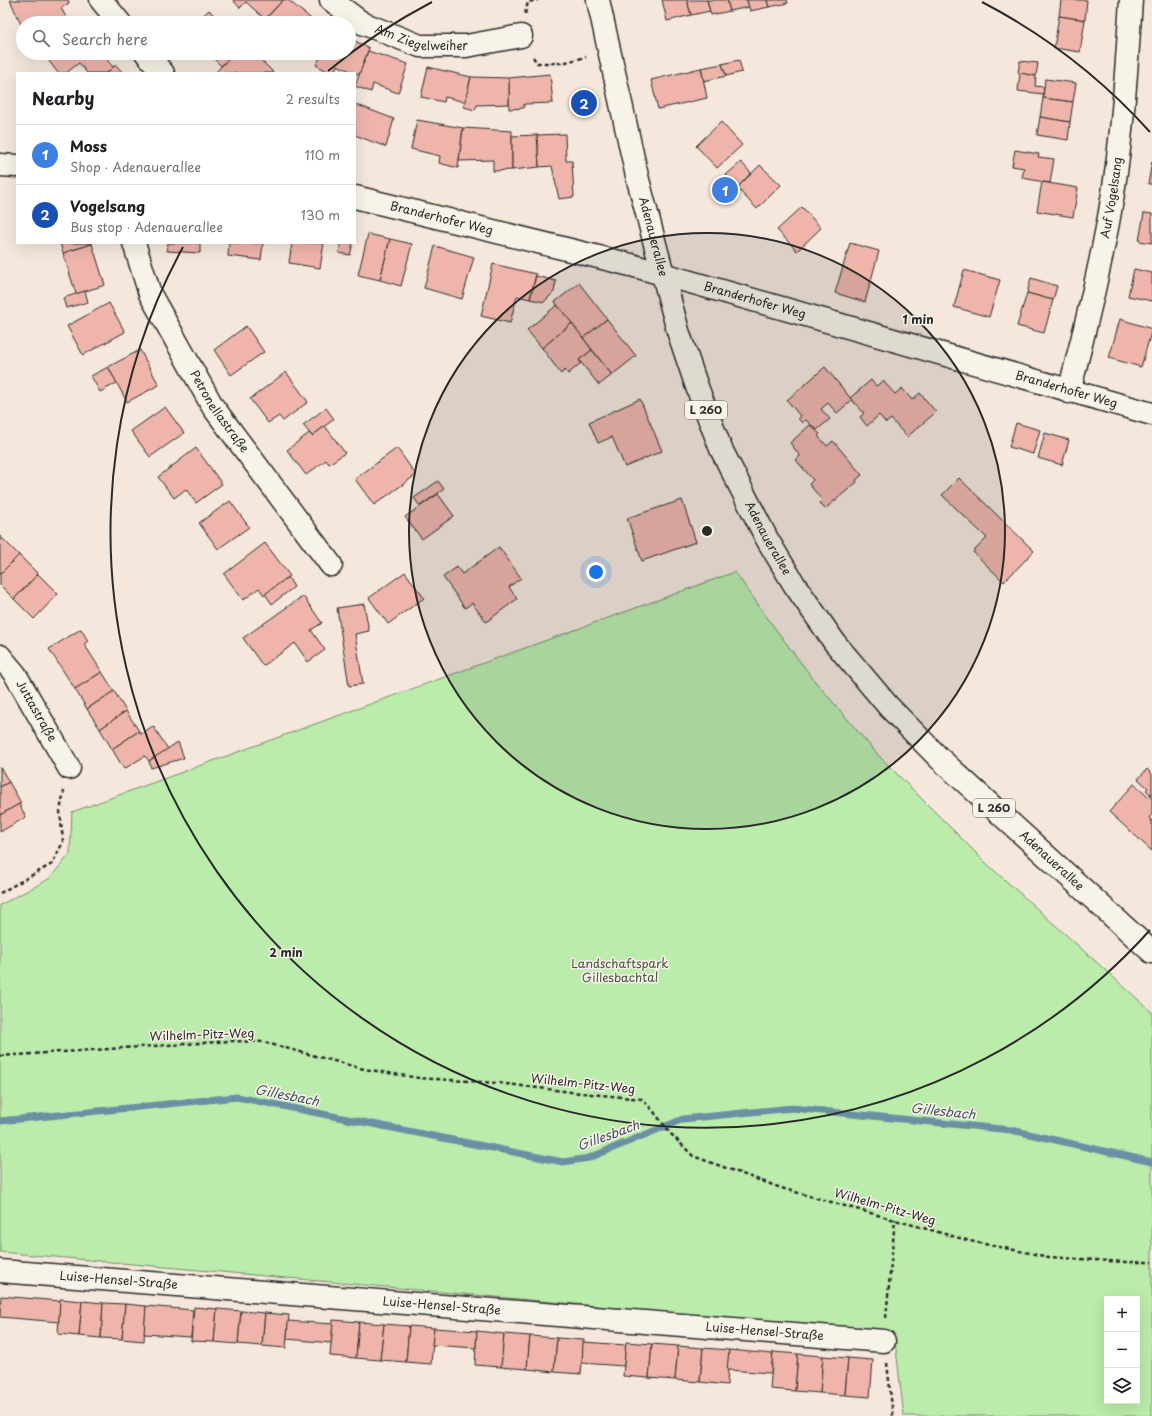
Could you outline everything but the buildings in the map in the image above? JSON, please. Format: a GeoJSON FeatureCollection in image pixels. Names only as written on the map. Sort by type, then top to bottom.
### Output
{"type":"FeatureCollection","features":[{"type":"Feature","properties":{"kind":"street"},"geometry":{"type":"LineString","coordinates":[[101,0],[114,16]]}},
{"type":"Feature","properties":{"kind":"street","name":"Am Ziegelweiher"},"geometry":{"type":"LineString","coordinates":[[331,0],[353,16]]}},
{"type":"Feature","properties":{"kind":"street","name":"Adenauerallee"},"geometry":{"type":"LineString","coordinates":[[598,0],[637,176],[678,331],[694,380],[721,449],[767,539],[794,584],[831,637],[889,707],[939,758],[1152,952]]}},
{"type":"Feature","properties":{"kind":"street","name":"Auf Vogelsang"},"geometry":{"type":"LineString","coordinates":[[1069,392],[1106,237],[1125,91],[1131,0]]}},
{"type":"Feature","properties":{"kind":"street","name":"Am Ziegelweiher"},"geometry":{"type":"LineString","coordinates":[[356,19],[362,23],[420,46],[466,46],[521,36]]}},
{"type":"Feature","properties":{"kind":"street"},"geometry":{"type":"LineString","coordinates":[[152,60],[162,72]]}},
{"type":"Feature","properties":{"kind":"street"},"geometry":{"type":"LineString","coordinates":[[0,165],[16,166]]}},
{"type":"Feature","properties":{"kind":"street","name":"Branderhofer Weg"},"geometry":{"type":"LineString","coordinates":[[356,197],[465,223],[662,274],[1069,392],[1152,414]]}},
{"type":"Feature","properties":{"kind":"street","name":"Petronellastraße"},"geometry":{"type":"LineString","coordinates":[[134,244],[150,294],[213,407],[331,565]]}},
{"type":"Feature","properties":{"kind":"street","name":"Juttastraße"},"geometry":{"type":"LineString","coordinates":[[0,656],[15,674],[69,768]]}},
{"type":"Feature","properties":{"kind":"street","name":"Luise-Hensel-Straße"},"geometry":{"type":"LineString","coordinates":[[0,1271],[884,1341]]}},
{"type":"Feature","properties":{"kind":"path"},"geometry":{"type":"LineString","coordinates":[[521,36],[537,63],[562,63],[609,51]]}},
{"type":"Feature","properties":{"kind":"path"},"geometry":{"type":"LineString","coordinates":[[0,893],[52,864],[63,842],[60,810],[69,768]]}},
{"type":"Feature","properties":{"kind":"path","name":"Wilhelm-Pitz-Weg"},"geometry":{"type":"LineString","coordinates":[[0,1056],[231,1041],[263,1042],[364,1069],[419,1078],[498,1083],[642,1099],[671,1134],[693,1156],[781,1188],[970,1241],[1050,1257],[1125,1262],[1152,1262]]}},
{"type":"Feature","properties":{"kind":"green space","name":"Landschaftspark Gillesbachtal"},"geometry":{"type":"Polygon","coordinates":[[[735,572],[814,680],[878,755],[986,863],[1152,1012],[1152,1416],[904,1416],[894,1333],[0,1252],[0,905],[49,879],[70,854],[72,812],[735,572]]]}},
{"type":"Feature","properties":{"kind":"waterway","name":"Gillesbach"},"geometry":{"type":"LineString","coordinates":[[0,1121],[237,1097],[563,1162],[589,1158],[683,1119],[792,1108],[1011,1130],[1152,1162]]}},
{"type":"Feature","properties":{"kind":"place","name":"Vogelsang"},"geometry":{"type":"Point","coordinates":[584,103]}},
{"type":"Feature","properties":{"kind":"place","name":"Moss"},"geometry":{"type":"Point","coordinates":[725,190]}}]}
